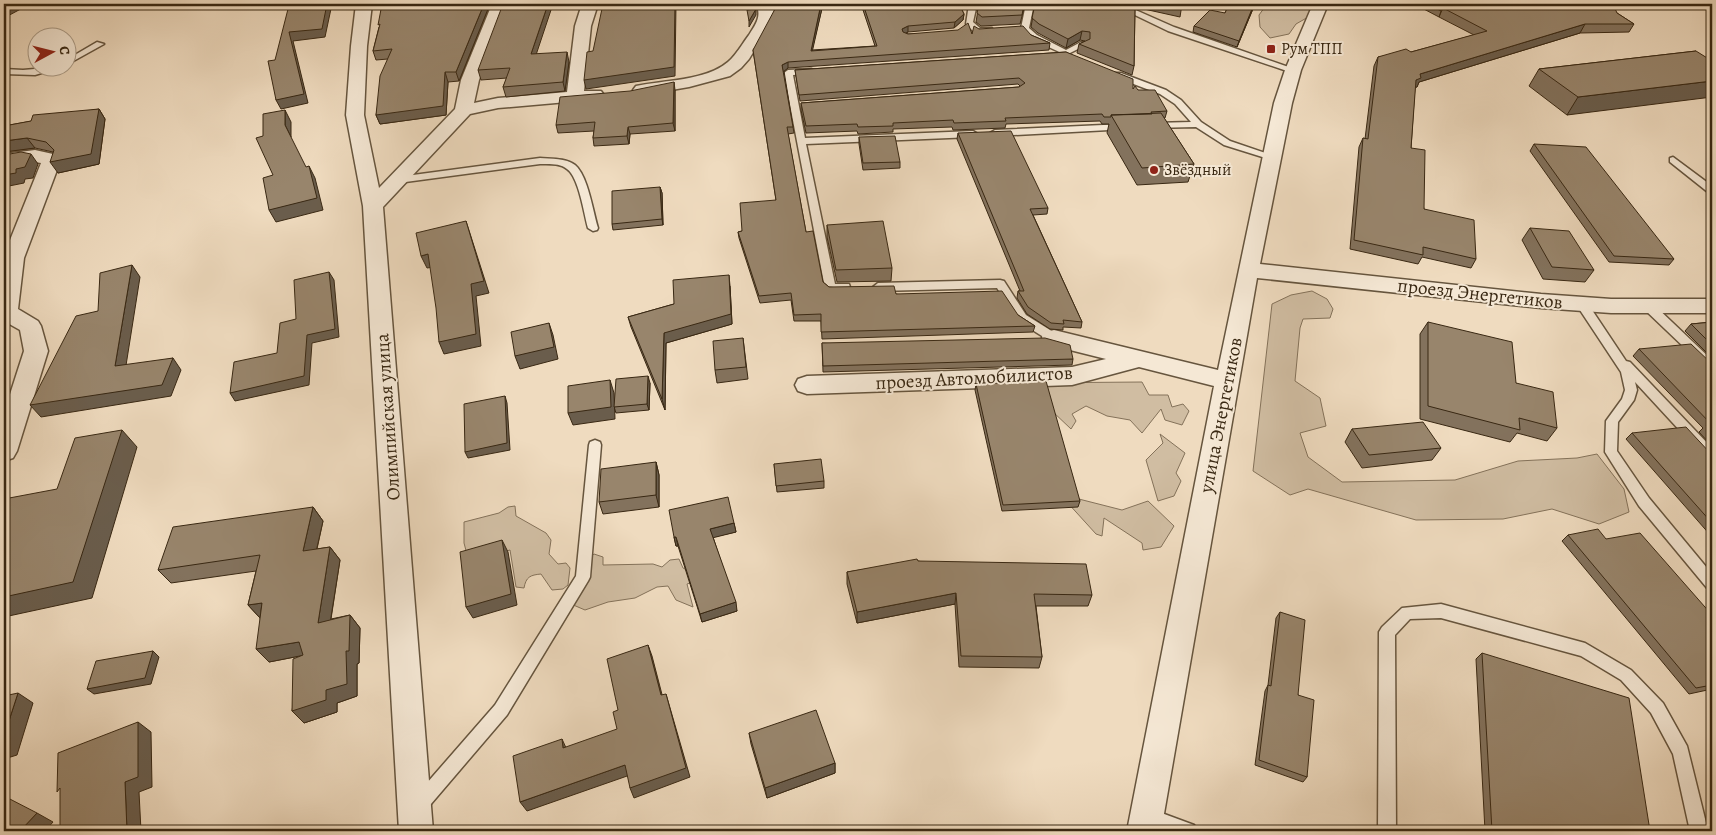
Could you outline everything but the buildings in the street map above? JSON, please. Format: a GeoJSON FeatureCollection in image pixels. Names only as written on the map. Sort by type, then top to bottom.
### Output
{"type":"FeatureCollection","features":[{"type":"Feature","properties":{"kind":"street","name":"Олимпийская улица"},"geometry":{"type":"LineString","coordinates":[[364,4],[359,46],[355,115],[373,206],[415,821]]}},
{"type":"Feature","properties":{"kind":"street"},"geometry":{"type":"LineString","coordinates":[[373,206],[464,110],[470,80],[499,4]]}},
{"type":"Feature","properties":{"kind":"street"},"geometry":{"type":"LineString","coordinates":[[575,96],[583,26],[590,4]]}},
{"type":"Feature","properties":{"kind":"street"},"geometry":{"type":"LineString","coordinates":[[628,92],[714,76],[729,70],[738,62],[767,18],[766,8],[763,4]]}},
{"type":"Feature","properties":{"kind":"street","name":"улица Энергетиков"},"geometry":{"type":"LineString","coordinates":[[1145,824],[1248,270],[1283,103],[1293,70],[1320,4]]}},
{"type":"Feature","properties":{"kind":"street"},"geometry":{"type":"LineString","coordinates":[[464,110],[498,103],[611,94]]}},
{"type":"Feature","properties":{"kind":"street"},"geometry":{"type":"LineString","coordinates":[[4,160],[30,155],[46,157],[51,162],[13,258],[5,312],[30,326],[36,350],[4,451]]}},
{"type":"Feature","properties":{"kind":"street","name":"проезд Энергетиков"},"geometry":{"type":"LineString","coordinates":[[1248,270],[1582,304],[1712,306]]}},
{"type":"Feature","properties":{"kind":"street"},"geometry":{"type":"LineString","coordinates":[[1044,338],[1227,381]]}},
{"type":"Feature","properties":{"kind":"street","name":"проезд Автомобилистов"},"geometry":{"type":"LineString","coordinates":[[807,385],[1072,376],[1139,359]]}},
{"type":"Feature","properties":{"kind":"lane"},"geometry":{"type":"LineString","coordinates":[[973,4],[966,25],[978,31],[997,30]]}},
{"type":"Feature","properties":{"kind":"lane"},"geometry":{"type":"LineString","coordinates":[[1026,28],[1030,4]]}},
{"type":"Feature","properties":{"kind":"lane"},"geometry":{"type":"LineString","coordinates":[[1116,4],[1171,29],[1293,70]]}},
{"type":"Feature","properties":{"kind":"lane"},"geometry":{"type":"LineString","coordinates":[[1016,28],[1026,28],[1034,36],[1081,60]]}},
{"type":"Feature","properties":{"kind":"lane"},"geometry":{"type":"LineString","coordinates":[[78,56],[100,44]]}},
{"type":"Feature","properties":{"kind":"lane"},"geometry":{"type":"LineString","coordinates":[[1046,54],[1066,53],[1084,44]]}},
{"type":"Feature","properties":{"kind":"lane"},"geometry":{"type":"LineString","coordinates":[[818,71],[788,73],[799,105],[801,141],[830,288],[1000,284],[1022,318],[1044,338]]}},
{"type":"Feature","properties":{"kind":"lane"},"geometry":{"type":"LineString","coordinates":[[4,72],[28,73]]}},
{"type":"Feature","properties":{"kind":"lane"},"geometry":{"type":"LineString","coordinates":[[1111,73],[1163,92],[1178,102],[1198,124],[1227,143],[1272,158]]}},
{"type":"Feature","properties":{"kind":"lane"},"geometry":{"type":"LineString","coordinates":[[801,141],[1198,124]]}},
{"type":"Feature","properties":{"kind":"lane"},"geometry":{"type":"LineString","coordinates":[[1673,160],[1712,190]]}},
{"type":"Feature","properties":{"kind":"lane"},"geometry":{"type":"LineString","coordinates":[[398,180],[540,161],[559,162],[572,168],[578,177],[593,228]]}},
{"type":"Feature","properties":{"kind":"lane"},"geometry":{"type":"LineString","coordinates":[[1582,304],[1627,372],[1631,390],[1628,400],[1612,421],[1611,452],[1644,502],[1712,584]]}},
{"type":"Feature","properties":{"kind":"lane"},"geometry":{"type":"LineString","coordinates":[[1648,306],[1712,367]]}},
{"type":"Feature","properties":{"kind":"lane"},"geometry":{"type":"LineString","coordinates":[[1615,353],[1712,456]]}},
{"type":"Feature","properties":{"kind":"lane"},"geometry":{"type":"LineString","coordinates":[[415,821],[501,710],[583,577],[595,445]]}},
{"type":"Feature","properties":{"kind":"lane"},"geometry":{"type":"LineString","coordinates":[[1386,831],[1387,632],[1407,613],[1441,611],[1585,650],[1626,675],[1657,708],[1681,752],[1699,831]]}},
{"type":"Feature","properties":{"kind":"lane"},"geometry":{"type":"LineString","coordinates":[[1145,824],[1188,831]]}},
{"type":"Feature","properties":{"kind":"shaded area"},"geometry":{"type":"Polygon","coordinates":[[[1267,4],[1313,5],[1310,16],[1296,24],[1289,34],[1270,38],[1260,27],[1259,15],[1267,4]]]}},
{"type":"Feature","properties":{"kind":"shaded area"},"geometry":{"type":"Polygon","coordinates":[[[1312,291],[1327,299],[1333,309],[1330,318],[1303,319],[1300,328],[1295,381],[1320,398],[1326,426],[1300,433],[1308,457],[1342,482],[1455,480],[1518,461],[1577,458],[1597,454],[1624,489],[1629,512],[1599,524],[1552,509],[1503,519],[1416,520],[1308,489],[1290,495],[1253,471],[1272,304],[1291,295],[1312,291]]]}},
{"type":"Feature","properties":{"kind":"shaded area"},"geometry":{"type":"Polygon","coordinates":[[[1142,382],[1149,395],[1168,395],[1172,407],[1183,404],[1189,411],[1182,425],[1165,420],[1161,409],[1142,433],[1130,420],[1107,416],[1086,406],[1072,414],[1076,421],[1071,429],[1018,383],[1142,382]]]}},
{"type":"Feature","properties":{"kind":"shaded area"},"geometry":{"type":"Polygon","coordinates":[[[1160,434],[1185,453],[1176,473],[1181,481],[1174,496],[1158,501],[1146,460],[1163,443],[1160,434]]]}},
{"type":"Feature","properties":{"kind":"shaded area"},"geometry":{"type":"Polygon","coordinates":[[[1071,497],[1122,510],[1148,501],[1174,526],[1161,547],[1143,550],[1142,543],[1104,518],[1102,536],[1096,534],[1066,501],[1071,497]]]}},
{"type":"Feature","properties":{"kind":"shaded area"},"geometry":{"type":"Polygon","coordinates":[[[515,506],[516,516],[546,533],[551,540],[549,554],[558,564],[566,563],[570,568],[568,585],[563,589],[552,590],[541,574],[529,577],[524,588],[516,587],[510,550],[469,562],[464,543],[464,522],[499,513],[508,507],[515,506]]]}},
{"type":"Feature","properties":{"kind":"shaded area"},"geometry":{"type":"Polygon","coordinates":[[[594,554],[603,557],[603,565],[653,564],[662,567],[670,560],[679,559],[683,568],[703,578],[687,584],[693,607],[676,600],[668,586],[657,587],[635,598],[608,602],[585,610],[571,604],[589,558],[594,554]]]}},
{"type":"Feature","properties":{"kind":"place","name":"Рум ТПП"},"geometry":{"type":"Point","coordinates":[1271,49]}},
{"type":"Feature","properties":{"kind":"place","name":"Звёздный"},"geometry":{"type":"Point","coordinates":[1154,170]}}]}
